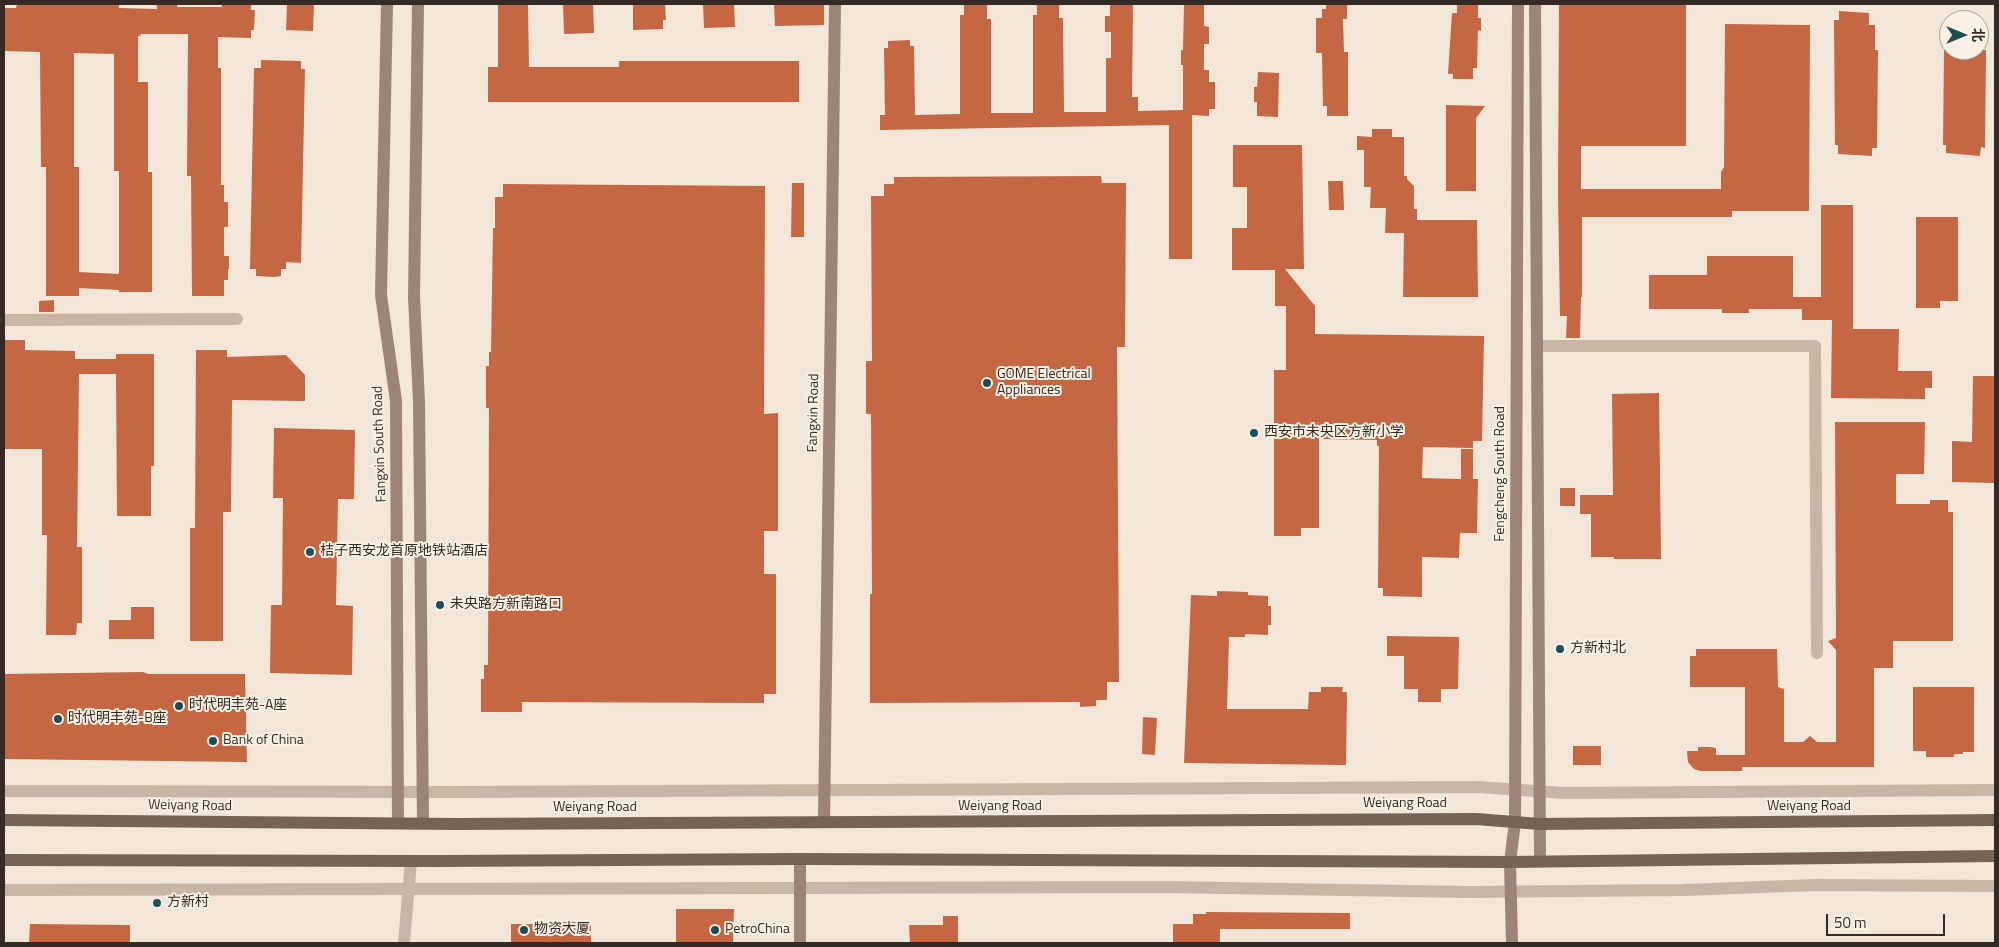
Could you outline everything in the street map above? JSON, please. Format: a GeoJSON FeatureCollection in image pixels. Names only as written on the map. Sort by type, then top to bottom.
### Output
{"type":"FeatureCollection","features":[{"type":"Feature","properties":{"kind":"main road","name":"Weiyang Road"},"geometry":{"type":"LineString","coordinates":[[4,820],[423,824],[1476,819],[1540,824],[1995,820]]}},
{"type":"Feature","properties":{"kind":"main road"},"geometry":{"type":"LineString","coordinates":[[4,860],[800,859],[1510,862],[1995,856]]}},
{"type":"Feature","properties":{"kind":"street","name":"Fangxin South Road"},"geometry":{"type":"LineString","coordinates":[[387,4],[381,295],[396,401],[398,824]]}},
{"type":"Feature","properties":{"kind":"street"},"geometry":{"type":"LineString","coordinates":[[418,4],[414,298],[419,402],[423,824]]}},
{"type":"Feature","properties":{"kind":"street","name":"Fangxin Road"},"geometry":{"type":"LineString","coordinates":[[824,822],[834,4]]}},
{"type":"Feature","properties":{"kind":"street","name":"Fengcheng South Road"},"geometry":{"type":"LineString","coordinates":[[1512,943],[1510,862],[1515,822],[1518,4]]}},
{"type":"Feature","properties":{"kind":"street"},"geometry":{"type":"LineString","coordinates":[[1535,4],[1540,861]]}},
{"type":"Feature","properties":{"kind":"street"},"geometry":{"type":"LineString","coordinates":[[4,320],[237,319]]}},
{"type":"Feature","properties":{"kind":"street"},"geometry":{"type":"LineString","coordinates":[[1537,346],[1815,346],[1816,653]]}},
{"type":"Feature","properties":{"kind":"street"},"geometry":{"type":"LineString","coordinates":[[4,791],[422,792],[1478,787],[1564,793],[1995,790]]}},
{"type":"Feature","properties":{"kind":"street"},"geometry":{"type":"LineString","coordinates":[[800,859],[800,943]]}},
{"type":"Feature","properties":{"kind":"street"},"geometry":{"type":"LineString","coordinates":[[404,943],[411,860]]}},
{"type":"Feature","properties":{"kind":"street"},"geometry":{"type":"LineString","coordinates":[[4,890],[1166,886],[1270,887],[1380,892],[1511,892],[1684,890],[1815,884],[1995,886]]}},
{"type":"Feature","properties":{"kind":"building"},"geometry":{"type":"Polygon","coordinates":[[[17,4],[119,5],[119,8],[157,9],[157,4],[178,4],[177,7],[222,7],[222,4],[251,4],[251,10],[255,10],[254,30],[251,30],[251,38],[218,37],[218,68],[221,68],[221,185],[224,185],[224,202],[228,202],[228,227],[224,227],[224,256],[229,256],[229,269],[228,280],[224,280],[224,296],[192,296],[191,176],[187,176],[188,34],[141,34],[138,36],[138,82],[148,82],[148,172],[152,172],[152,292],[119,292],[119,290],[79,288],[79,296],[46,296],[46,167],[41,167],[40,52],[4,51],[4,8],[16,8],[17,4]],[[74,53],[74,167],[79,167],[79,272],[119,274],[119,171],[114,171],[114,54],[74,53]]]}},
{"type":"Feature","properties":{"kind":"building"},"geometry":{"type":"Polygon","coordinates":[[[287,4],[314,4],[313,31],[286,30],[287,4]]]}},
{"type":"Feature","properties":{"kind":"building"},"geometry":{"type":"Polygon","coordinates":[[[498,4],[528,4],[529,67],[619,67],[619,61],[799,61],[799,102],[488,102],[488,67],[498,67],[498,4]]]}},
{"type":"Feature","properties":{"kind":"building"},"geometry":{"type":"Polygon","coordinates":[[[563,4],[593,4],[594,33],[564,34],[563,4]]]}},
{"type":"Feature","properties":{"kind":"building"},"geometry":{"type":"Polygon","coordinates":[[[633,4],[665,4],[666,20],[663,20],[663,29],[633,30],[633,4]]]}},
{"type":"Feature","properties":{"kind":"building"},"geometry":{"type":"Polygon","coordinates":[[[703,4],[734,4],[735,27],[704,28],[703,4]]]}},
{"type":"Feature","properties":{"kind":"building"},"geometry":{"type":"Polygon","coordinates":[[[774,4],[824,4],[824,25],[775,26],[774,4]]]}},
{"type":"Feature","properties":{"kind":"building"},"geometry":{"type":"Polygon","coordinates":[[[964,4],[987,4],[987,19],[991,19],[991,113],[1033,113],[1033,15],[1037,15],[1037,4],[1059,4],[1059,18],[1063,18],[1064,112],[1106,112],[1106,58],[1111,58],[1111,32],[1105,32],[1105,16],[1110,16],[1110,4],[1133,4],[1132,97],[1138,97],[1138,111],[1183,110],[1181,50],[1183,50],[1184,4],[1204,4],[1204,26],[1209,27],[1209,44],[1204,44],[1204,70],[1209,70],[1209,82],[1215,82],[1215,109],[1209,109],[1209,116],[1192,115],[1192,259],[1169,259],[1169,125],[880,130],[880,115],[885,115],[884,48],[888,48],[888,41],[910,40],[910,46],[914,46],[915,115],[960,114],[960,15],[964,15],[964,4]]]}},
{"type":"Feature","properties":{"kind":"building"},"geometry":{"type":"Polygon","coordinates":[[[1326,4],[1347,4],[1347,19],[1343,19],[1344,52],[1348,52],[1348,116],[1327,116],[1327,106],[1323,106],[1322,53],[1316,53],[1316,18],[1322,18],[1322,9],[1326,9],[1326,4]]]}},
{"type":"Feature","properties":{"kind":"building"},"geometry":{"type":"Polygon","coordinates":[[[1457,4],[1478,4],[1478,18],[1481,18],[1481,31],[1478,30],[1477,68],[1473,68],[1473,79],[1453,79],[1453,74],[1448,74],[1452,13],[1457,13],[1457,4]]]}},
{"type":"Feature","properties":{"kind":"building"},"geometry":{"type":"Polygon","coordinates":[[[1559,4],[1686,4],[1686,146],[1581,146],[1581,189],[1721,189],[1721,172],[1724,167],[1725,24],[1810,25],[1809,211],[1732,211],[1732,217],[1582,217],[1580,338],[1566,338],[1567,316],[1560,316],[1558,194],[1559,4]]]}},
{"type":"Feature","properties":{"kind":"building"},"geometry":{"type":"Polygon","coordinates":[[[1839,11],[1869,13],[1869,25],[1875,25],[1875,50],[1878,50],[1877,148],[1872,148],[1872,156],[1838,154],[1838,145],[1835,145],[1834,20],[1839,20],[1839,11]]]}},
{"type":"Feature","properties":{"kind":"building"},"geometry":{"type":"Polygon","coordinates":[[[261,60],[301,61],[301,69],[305,69],[301,263],[286,262],[286,269],[281,269],[281,276],[274,277],[256,276],[256,269],[250,269],[254,68],[261,68],[261,60]]]}},
{"type":"Feature","properties":{"kind":"building"},"geometry":{"type":"Polygon","coordinates":[[[1944,60],[1986,60],[1985,148],[1981,147],[1980,156],[1946,153],[1946,145],[1943,145],[1944,60]]]}},
{"type":"Feature","properties":{"kind":"building"},"geometry":{"type":"Polygon","coordinates":[[[1258,72],[1279,73],[1278,117],[1257,116],[1257,102],[1254,102],[1254,87],[1257,87],[1258,72]]]}},
{"type":"Feature","properties":{"kind":"building"},"geometry":{"type":"Polygon","coordinates":[[[1446,105],[1485,106],[1476,118],[1476,191],[1446,191],[1446,105]]]}},
{"type":"Feature","properties":{"kind":"building"},"geometry":{"type":"Polygon","coordinates":[[[1372,129],[1392,129],[1392,137],[1404,137],[1404,176],[1407,176],[1407,179],[1414,186],[1414,209],[1417,209],[1417,220],[1477,220],[1478,297],[1403,297],[1404,233],[1385,233],[1386,208],[1370,208],[1371,187],[1364,187],[1364,150],[1357,150],[1357,136],[1372,137],[1372,129]]]}},
{"type":"Feature","properties":{"kind":"building"},"geometry":{"type":"Polygon","coordinates":[[[1233,145],[1302,145],[1304,269],[1285,269],[1315,306],[1315,334],[1484,336],[1482,441],[1473,441],[1473,448],[1423,447],[1422,478],[1461,479],[1461,449],[1473,449],[1473,479],[1478,479],[1477,533],[1460,533],[1459,558],[1422,557],[1422,597],[1383,596],[1383,588],[1378,588],[1379,446],[1377,446],[1377,440],[1319,439],[1319,528],[1301,528],[1301,536],[1274,536],[1274,370],[1286,370],[1286,306],[1275,306],[1275,270],[1232,270],[1232,228],[1247,228],[1247,187],[1233,187],[1233,145]]]}},
{"type":"Feature","properties":{"kind":"building"},"geometry":{"type":"Polygon","coordinates":[[[1101,176],[1102,183],[1126,183],[1125,347],[1117,347],[1119,682],[1107,682],[1107,700],[1096,700],[1096,706],[1080,707],[1080,702],[870,703],[870,594],[872,594],[871,414],[866,414],[866,361],[872,361],[871,196],[884,196],[884,184],[894,184],[894,177],[1101,176]]]}},
{"type":"Feature","properties":{"kind":"building"},"geometry":{"type":"Polygon","coordinates":[[[1328,181],[1343,181],[1344,210],[1329,210],[1328,181]]]}},
{"type":"Feature","properties":{"kind":"building"},"geometry":{"type":"Polygon","coordinates":[[[792,183],[804,183],[804,237],[791,237],[792,183]]]}},
{"type":"Feature","properties":{"kind":"building"},"geometry":{"type":"Polygon","coordinates":[[[503,184],[765,186],[764,414],[778,413],[778,531],[764,531],[764,574],[776,574],[776,694],[764,694],[764,703],[522,702],[522,712],[481,712],[481,679],[484,679],[484,665],[488,665],[489,408],[486,408],[486,366],[489,366],[489,352],[491,352],[495,197],[503,197],[503,184]]]}},
{"type":"Feature","properties":{"kind":"building"},"geometry":{"type":"Polygon","coordinates":[[[1821,205],[1853,205],[1853,329],[1899,329],[1898,371],[1932,371],[1932,388],[1925,388],[1925,399],[1831,398],[1832,320],[1802,320],[1802,309],[1749,309],[1749,313],[1722,313],[1722,309],[1649,309],[1649,275],[1707,275],[1707,256],[1793,256],[1793,297],[1821,297],[1821,205]]]}},
{"type":"Feature","properties":{"kind":"building"},"geometry":{"type":"Polygon","coordinates":[[[1916,217],[1958,217],[1958,301],[1940,301],[1940,308],[1916,308],[1916,217]]]}},
{"type":"Feature","properties":{"kind":"building"},"geometry":{"type":"Polygon","coordinates":[[[54,300],[54,312],[39,312],[39,301],[54,300]]]}},
{"type":"Feature","properties":{"kind":"building"},"geometry":{"type":"Polygon","coordinates":[[[4,340],[25,340],[25,350],[75,351],[75,359],[116,359],[116,354],[154,354],[154,466],[151,466],[151,516],[117,516],[116,374],[79,374],[77,547],[82,547],[82,623],[77,623],[76,635],[46,635],[47,535],[42,535],[42,449],[4,449],[4,340]]]}},
{"type":"Feature","properties":{"kind":"building"},"geometry":{"type":"Polygon","coordinates":[[[196,350],[227,350],[227,357],[286,355],[305,375],[305,401],[232,400],[231,512],[223,512],[223,641],[190,641],[190,528],[195,528],[196,350]]]}},
{"type":"Feature","properties":{"kind":"building"},"geometry":{"type":"Polygon","coordinates":[[[1973,376],[1995,376],[1995,483],[1952,482],[1952,441],[1972,442],[1973,376]]]}},
{"type":"Feature","properties":{"kind":"building"},"geometry":{"type":"Polygon","coordinates":[[[1659,393],[1661,559],[1591,557],[1591,514],[1580,514],[1580,495],[1613,495],[1612,394],[1659,393]]]}},
{"type":"Feature","properties":{"kind":"building"},"geometry":{"type":"Polygon","coordinates":[[[1835,422],[1925,422],[1924,474],[1896,474],[1896,504],[1930,504],[1930,500],[1948,500],[1948,512],[1953,512],[1953,641],[1893,641],[1893,668],[1874,668],[1874,767],[1742,767],[1742,771],[1700,771],[1694,769],[1688,762],[1687,751],[1698,751],[1698,747],[1716,748],[1716,755],[1745,755],[1745,687],[1690,687],[1690,656],[1696,656],[1696,649],[1777,649],[1778,687],[1784,689],[1784,742],[1803,742],[1810,736],[1817,742],[1836,742],[1836,650],[1828,641],[1836,638],[1835,422]]]}},
{"type":"Feature","properties":{"kind":"building","name":"桔子西安龙首原地铁站酒店"},"geometry":{"type":"Polygon","coordinates":[[[274,428],[355,430],[354,499],[338,499],[336,605],[353,606],[352,675],[270,673],[271,605],[282,605],[283,498],[273,498],[274,428]]]}},
{"type":"Feature","properties":{"kind":"building"},"geometry":{"type":"Polygon","coordinates":[[[1560,488],[1575,488],[1575,506],[1560,506],[1560,488]]]}},
{"type":"Feature","properties":{"kind":"building"},"geometry":{"type":"Polygon","coordinates":[[[1217,591],[1248,592],[1248,595],[1268,596],[1268,606],[1271,606],[1271,625],[1268,625],[1268,635],[1245,634],[1245,637],[1229,637],[1227,709],[1308,709],[1309,692],[1321,692],[1321,687],[1343,687],[1342,692],[1347,692],[1346,765],[1184,763],[1191,595],[1217,596],[1217,591]]]}},
{"type":"Feature","properties":{"kind":"building"},"geometry":{"type":"Polygon","coordinates":[[[131,607],[154,607],[154,639],[109,639],[109,620],[131,620],[131,607]]]}},
{"type":"Feature","properties":{"kind":"building"},"geometry":{"type":"Polygon","coordinates":[[[1387,636],[1459,637],[1458,689],[1441,689],[1441,702],[1418,702],[1418,689],[1404,689],[1404,656],[1387,656],[1387,636]]]}},
{"type":"Feature","properties":{"kind":"building"},"geometry":{"type":"Polygon","coordinates":[[[143,672],[148,674],[245,674],[247,762],[4,759],[4,674],[143,672]]]}},
{"type":"Feature","properties":{"kind":"building"},"geometry":{"type":"Polygon","coordinates":[[[1913,687],[1974,687],[1974,752],[1954,754],[1954,757],[1926,757],[1926,751],[1913,751],[1913,687]]]}},
{"type":"Feature","properties":{"kind":"building"},"geometry":{"type":"Polygon","coordinates":[[[1143,717],[1157,718],[1155,755],[1142,754],[1143,717]]]}},
{"type":"Feature","properties":{"kind":"building"},"geometry":{"type":"Polygon","coordinates":[[[1573,746],[1601,746],[1601,765],[1573,765],[1573,746]]]}},
{"type":"Feature","properties":{"kind":"building"},"geometry":{"type":"Polygon","coordinates":[[[676,909],[734,909],[733,943],[676,943],[676,909]]]}},
{"type":"Feature","properties":{"kind":"building"},"geometry":{"type":"Polygon","coordinates":[[[1206,912],[1350,913],[1350,929],[1220,929],[1220,943],[1173,943],[1173,924],[1193,924],[1193,914],[1206,914],[1206,912]]]}},
{"type":"Feature","properties":{"kind":"building"},"geometry":{"type":"Polygon","coordinates":[[[943,916],[958,916],[958,943],[910,943],[909,925],[943,925],[943,916]]]}},
{"type":"Feature","properties":{"kind":"building"},"geometry":{"type":"Polygon","coordinates":[[[545,922],[591,922],[591,943],[511,943],[511,924],[545,924],[545,922]]]}},
{"type":"Feature","properties":{"kind":"building"},"geometry":{"type":"Polygon","coordinates":[[[30,924],[130,925],[130,943],[29,943],[30,924]]]}},
{"type":"Feature","properties":{"kind":"place","name":"GOME Electrical Appliances"},"geometry":{"type":"Point","coordinates":[987,383]}},
{"type":"Feature","properties":{"kind":"place","name":"西安市未央区方新小学"},"geometry":{"type":"Point","coordinates":[1254,433]}},
{"type":"Feature","properties":{"kind":"place","name":"桔子西安龙首原地铁站酒店"},"geometry":{"type":"Point","coordinates":[310,552]}},
{"type":"Feature","properties":{"kind":"place","name":"未央路方新南路口"},"geometry":{"type":"Point","coordinates":[440,605]}},
{"type":"Feature","properties":{"kind":"place","name":"方新村北"},"geometry":{"type":"Point","coordinates":[1560,649]}},
{"type":"Feature","properties":{"kind":"place","name":"时代明丰苑-A座"},"geometry":{"type":"Point","coordinates":[179,706]}},
{"type":"Feature","properties":{"kind":"place","name":"时代明丰苑-B座"},"geometry":{"type":"Point","coordinates":[58,719]}},
{"type":"Feature","properties":{"kind":"place","name":"Bank of China"},"geometry":{"type":"Point","coordinates":[213,741]}},
{"type":"Feature","properties":{"kind":"place","name":"方新村"},"geometry":{"type":"Point","coordinates":[157,903]}},
{"type":"Feature","properties":{"kind":"place","name":"物资大厦"},"geometry":{"type":"Point","coordinates":[524,930]}},
{"type":"Feature","properties":{"kind":"place","name":"PetroChina"},"geometry":{"type":"Point","coordinates":[715,930]}}]}
